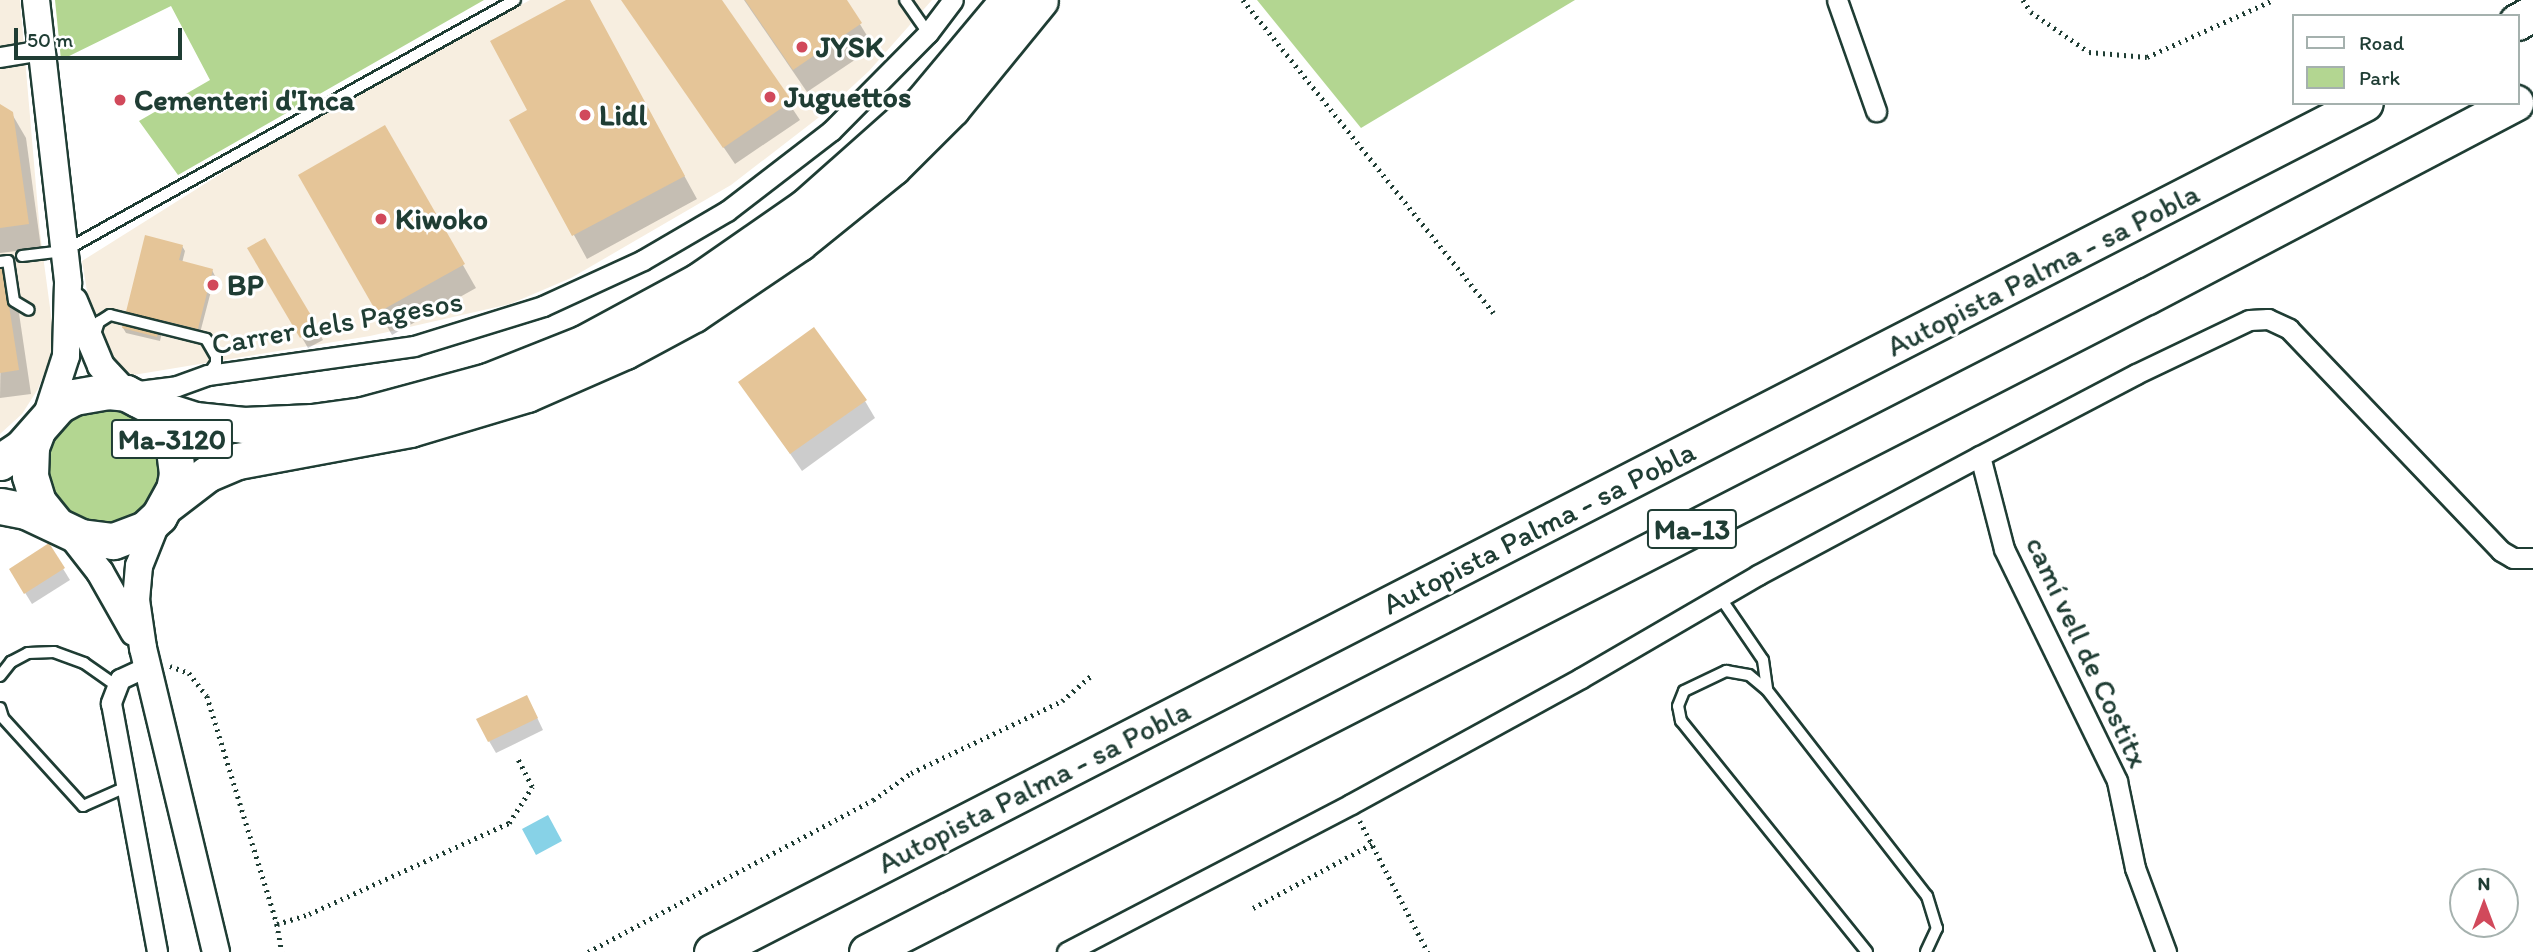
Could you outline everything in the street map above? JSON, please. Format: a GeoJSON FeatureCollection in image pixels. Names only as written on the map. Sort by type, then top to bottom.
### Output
{"type":"FeatureCollection","features":[{"type":"Feature","properties":{"kind":"highway"},"geometry":{"type":"LineString","coordinates":[[138,400],[195,420],[232,425],[312,422],[350,417],[439,397],[488,381],[584,343],[700,280],[805,207],[876,148],[922,103],[1008,0]]}},
{"type":"Feature","properties":{"kind":"highway"},"geometry":{"type":"LineString","coordinates":[[0,506],[26,511],[97,541],[113,541],[145,529],[163,510],[207,474],[238,461],[410,429],[527,394],[625,351],[694,314],[799,243],[893,167],[952,108],[1040,0]]}},
{"type":"Feature","properties":{"kind":"highway","name":"Autopista Palma - sa Pobla"},"geometry":{"type":"LineString","coordinates":[[712,952],[2361,105]]}},
{"type":"Feature","properties":{"kind":"highway","name":"Ma-13"},"geometry":{"type":"LineString","coordinates":[[867,952],[2124,308],[2512,105]]}},
{"type":"Feature","properties":{"kind":"highway","name":"Ma-3120"},"geometry":{"type":"LineString","coordinates":[[62,527],[38,502],[30,476],[31,446],[41,425],[74,397],[89,393],[138,400],[165,423],[177,460],[174,489],[163,510]]}},
{"type":"Feature","properties":{"kind":"highway"},"geometry":{"type":"LineString","coordinates":[[0,461],[22,447],[41,425]]}},
{"type":"Feature","properties":{"kind":"main road"},"geometry":{"type":"LineString","coordinates":[[36,0],[68,283],[66,356],[41,425]]}},
{"type":"Feature","properties":{"kind":"main road"},"geometry":{"type":"LineString","coordinates":[[68,283],[94,352],[109,377],[138,400]]}},
{"type":"Feature","properties":{"kind":"main road","name":"Ma-3120"},"geometry":{"type":"LineString","coordinates":[[163,510],[143,553],[135,589],[145,657],[216,952]]}},
{"type":"Feature","properties":{"kind":"main road","name":"Ma-3120"},"geometry":{"type":"LineString","coordinates":[[62,527],[100,572],[145,657]]}},
{"type":"Feature","properties":{"kind":"street","name":"Carrer dels Pagesos"},"geometry":{"type":"LineString","coordinates":[[138,400],[208,375],[414,346],[543,306],[643,260],[727,211],[831,131],[928,33],[953,0]]}},
{"type":"Feature","properties":{"kind":"street"},"geometry":{"type":"LineString","coordinates":[[1837,0],[1876,111]]}},
{"type":"Feature","properties":{"kind":"street"},"geometry":{"type":"LineString","coordinates":[[0,57],[42,50]]}},
{"type":"Feature","properties":{"kind":"street"},"geometry":{"type":"LineString","coordinates":[[1067,952],[1351,804],[1581,678],[1720,597],[1980,456],[2239,323],[2268,319],[2290,328],[2501,551],[2513,558],[2533,558]]}},
{"type":"Feature","properties":{"kind":"street","name":"camí vell de Costitx"},"geometry":{"type":"LineString","coordinates":[[1980,456],[2004,549],[2117,781],[2135,867],[2166,952]]}},
{"type":"Feature","properties":{"kind":"street"},"geometry":{"type":"LineString","coordinates":[[145,657],[116,685],[111,710],[157,952]]}},
{"type":"Feature","properties":{"kind":"lane"},"geometry":{"type":"LineString","coordinates":[[22,256],[65,251],[515,0]]}},
{"type":"Feature","properties":{"kind":"lane"},"geometry":{"type":"LineString","coordinates":[[905,0],[928,33]]}},
{"type":"Feature","properties":{"kind":"lane"},"geometry":{"type":"LineString","coordinates":[[0,262],[8,261],[14,300],[29,310]]}},
{"type":"Feature","properties":{"kind":"lane"},"geometry":{"type":"LineString","coordinates":[[94,352],[99,322],[104,317],[116,316],[206,339],[216,356],[216,363],[208,375]]}},
{"type":"Feature","properties":{"kind":"lane"},"geometry":{"type":"LineString","coordinates":[[1720,597],[1763,660],[1767,690]]}},
{"type":"Feature","properties":{"kind":"lane"},"geometry":{"type":"LineString","coordinates":[[0,676],[11,662],[29,653],[54,652],[84,663],[116,685]]}},
{"type":"Feature","properties":{"kind":"lane"},"geometry":{"type":"LineString","coordinates":[[1867,952],[1679,716],[1678,706],[1684,691],[1718,673],[1734,671],[1749,675],[1767,690],[1927,896],[1937,928],[1936,937],[1926,952]]}},
{"type":"Feature","properties":{"kind":"lane"},"geometry":{"type":"LineString","coordinates":[[0,708],[11,728],[83,806],[126,787]]}},
{"type":"Feature","properties":{"kind":"path"},"geometry":{"type":"LineString","coordinates":[[1243,0],[1493,313]]}},
{"type":"Feature","properties":{"kind":"path"},"geometry":{"type":"LineString","coordinates":[[2023,0],[2031,12],[2089,52],[2147,57],[2273,0]]}},
{"type":"Feature","properties":{"kind":"path"},"geometry":{"type":"LineString","coordinates":[[145,657],[182,669],[203,687],[277,924],[282,952]]}},
{"type":"Feature","properties":{"kind":"path"},"geometry":{"type":"LineString","coordinates":[[589,952],[873,800],[911,773],[1062,701],[1091,676]]}},
{"type":"Feature","properties":{"kind":"path"},"geometry":{"type":"LineString","coordinates":[[277,924],[309,914],[509,823],[531,787],[518,759]]}},
{"type":"Feature","properties":{"kind":"path"},"geometry":{"type":"LineString","coordinates":[[1351,804],[1428,952]]}},
{"type":"Feature","properties":{"kind":"path"},"geometry":{"type":"LineString","coordinates":[[1252,908],[1372,844]]}},
{"type":"Feature","properties":{"kind":"shaded area"},"geometry":{"type":"Polygon","coordinates":[[[0,0],[20,0],[40,233],[55,345],[38,389],[22,414],[0,434],[0,0]]]}},
{"type":"Feature","properties":{"kind":"shaded area"},"geometry":{"type":"Polygon","coordinates":[[[530,0],[932,0],[869,71],[818,118],[731,185],[571,278],[510,304],[370,336],[121,377],[90,309],[82,261],[262,148],[530,0]]]}},
{"type":"Feature","properties":{"kind":"green space"},"geometry":{"type":"Polygon","coordinates":[[[55,0],[484,0],[178,175],[139,121],[210,80],[171,6],[61,60],[55,0]]]}},
{"type":"Feature","properties":{"kind":"green space"},"geometry":{"type":"Polygon","coordinates":[[[1257,0],[1575,0],[1361,128],[1257,0]]]}},
{"type":"Feature","properties":{"kind":"green space"},"geometry":{"type":"Polygon","coordinates":[[[102,407],[124,411],[143,424],[156,443],[160,465],[156,487],[143,506],[124,519],[102,523],[80,519],[61,506],[48,487],[44,465],[48,443],[61,424],[80,411],[102,407]]]}},
{"type":"Feature","properties":{"kind":"water"},"geometry":{"type":"Polygon","coordinates":[[[548,815],[562,841],[536,855],[522,829],[548,815]]]}},
{"type":"Feature","properties":{"kind":"building","name":"Lidl"},"geometry":{"type":"Polygon","coordinates":[[[566,0],[590,0],[685,176],[572,236],[509,120],[527,110],[490,41],[566,0]]]}},
{"type":"Feature","properties":{"kind":"building"},"geometry":{"type":"Polygon","coordinates":[[[621,0],[722,0],[792,101],[723,148],[621,0]]]}},
{"type":"Feature","properties":{"kind":"building","name":"JYSK"},"geometry":{"type":"Polygon","coordinates":[[[745,0],[847,0],[862,23],[793,70],[745,0]]]}},
{"type":"Feature","properties":{"kind":"building"},"geometry":{"type":"Polygon","coordinates":[[[0,104],[13,112],[29,224],[0,228],[0,104]]]}},
{"type":"Feature","properties":{"kind":"building","name":"Kiwoko"},"geometry":{"type":"Polygon","coordinates":[[[385,125],[465,264],[377,313],[298,175],[385,125]]]}},
{"type":"Feature","properties":{"kind":"building"},"geometry":{"type":"Polygon","coordinates":[[[145,235],[183,245],[179,260],[213,269],[198,329],[161,320],[157,337],[122,328],[145,235]]]}},
{"type":"Feature","properties":{"kind":"building"},"geometry":{"type":"Polygon","coordinates":[[[265,238],[318,327],[300,338],[247,248],[265,238]]]}},
{"type":"Feature","properties":{"kind":"building"},"geometry":{"type":"Polygon","coordinates":[[[3,267],[19,370],[0,373],[0,268],[3,267]]]}},
{"type":"Feature","properties":{"kind":"building"},"geometry":{"type":"Polygon","coordinates":[[[814,327],[867,400],[790,454],[738,382],[814,327]]]}},
{"type":"Feature","properties":{"kind":"building"},"geometry":{"type":"Polygon","coordinates":[[[49,543],[65,568],[24,594],[9,569],[49,543]]]}},
{"type":"Feature","properties":{"kind":"building"},"geometry":{"type":"Polygon","coordinates":[[[527,695],[538,718],[488,742],[476,719],[527,695]]]}},
{"type":"Feature","properties":{"kind":"place","name":"JYSK"},"geometry":{"type":"Point","coordinates":[802,47]}},
{"type":"Feature","properties":{"kind":"place","name":"Juguettos"},"geometry":{"type":"Point","coordinates":[770,97]}},
{"type":"Feature","properties":{"kind":"place","name":"Cementeri d'Inca"},"geometry":{"type":"Point","coordinates":[120,100]}},
{"type":"Feature","properties":{"kind":"place","name":"Lidl"},"geometry":{"type":"Point","coordinates":[585,115]}},
{"type":"Feature","properties":{"kind":"place","name":"Kiwoko"},"geometry":{"type":"Point","coordinates":[381,219]}},
{"type":"Feature","properties":{"kind":"place","name":"BP"},"geometry":{"type":"Point","coordinates":[213,285]}}]}
